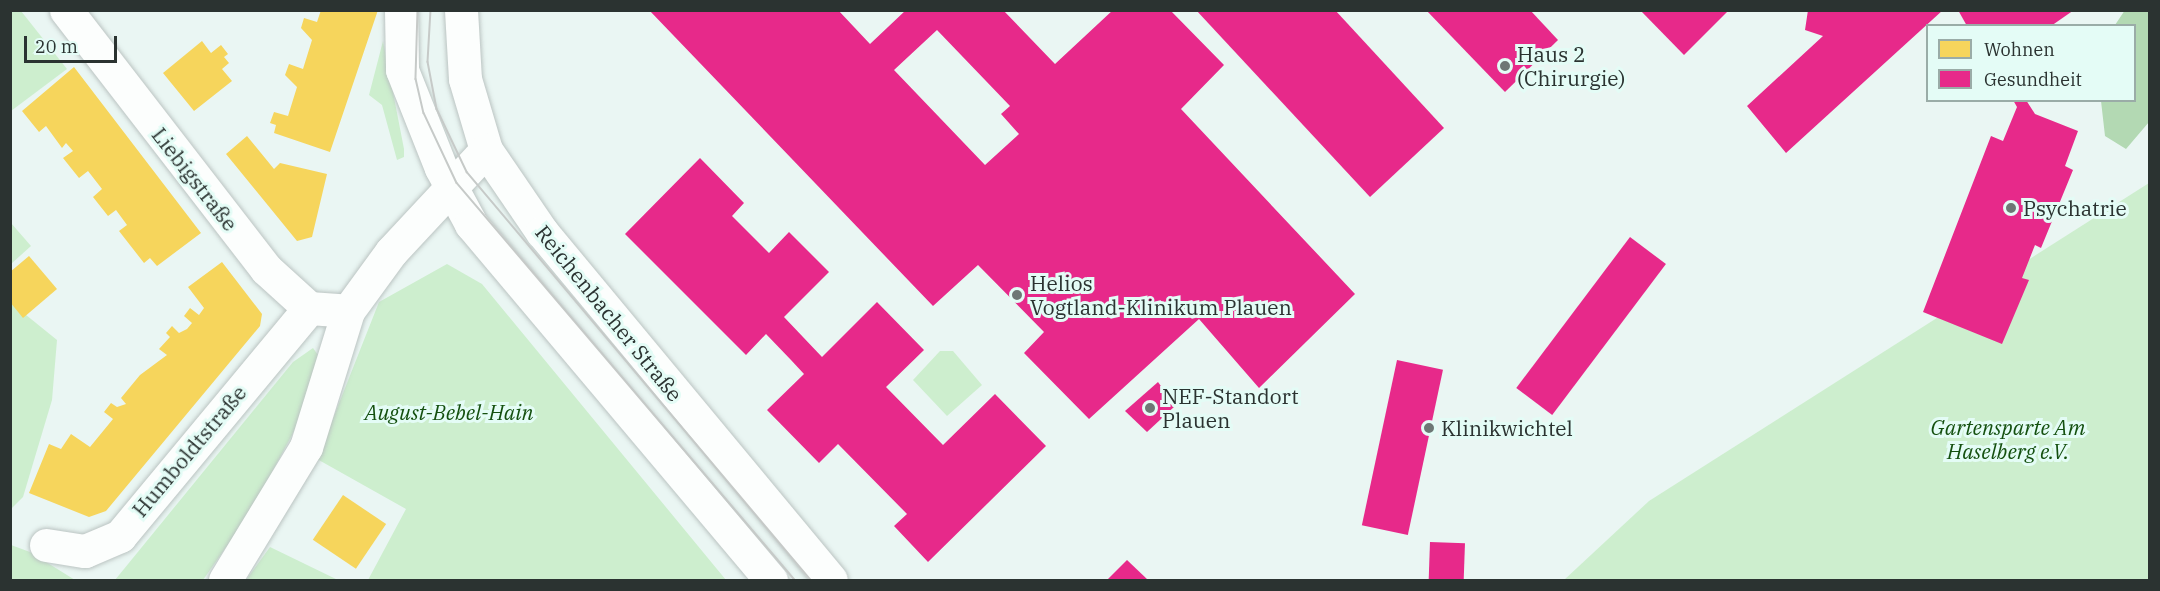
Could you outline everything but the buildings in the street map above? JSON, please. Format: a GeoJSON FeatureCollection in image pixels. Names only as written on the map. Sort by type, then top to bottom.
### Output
{"type":"FeatureCollection","features":[{"type":"Feature","properties":{"kind":"street","name":"Liebigstraße"},"geometry":{"type":"LineString","coordinates":[[66,10],[266,269],[309,309]]}},
{"type":"Feature","properties":{"kind":"street","name":"Reichenbacher Straße"},"geometry":{"type":"LineString","coordinates":[[401,10],[402,70],[452,189],[471,224],[771,580]]}},
{"type":"Feature","properties":{"kind":"street","name":"Reichenbacher Straße"},"geometry":{"type":"LineString","coordinates":[[461,10],[465,79],[486,150],[543,232],[831,580]]}},
{"type":"Feature","properties":{"kind":"street"},"geometry":{"type":"LineString","coordinates":[[225,580],[306,447],[345,325],[391,252],[486,150]]}},
{"type":"Feature","properties":{"kind":"street"},"geometry":{"type":"LineString","coordinates":[[309,309],[345,325]]}},
{"type":"Feature","properties":{"kind":"street","name":"Humboldtstraße"},"geometry":{"type":"LineString","coordinates":[[46,545],[85,551],[120,536],[309,309]]}},
{"type":"Feature","properties":{"kind":"green space"},"geometry":{"type":"Polygon","coordinates":[[[11,10],[21,11],[67,69],[11,111],[11,10]]]}},
{"type":"Feature","properties":{"kind":"green space"},"geometry":{"type":"Polygon","coordinates":[[[2125,10],[2150,11],[2149,122],[2126,149],[2105,136],[2101,102],[2136,102],[2136,24],[2116,24],[2125,10]]]}},
{"type":"Feature","properties":{"kind":"green space"},"geometry":{"type":"Polygon","coordinates":[[[383,41],[404,149],[404,157],[397,160],[382,105],[369,95],[383,41]]]}},
{"type":"Feature","properties":{"kind":"green space","name":"Gartensparte Am Haselberg e.V."},"geometry":{"type":"Polygon","coordinates":[[[2149,183],[2149,580],[1564,580],[1649,501],[2149,183]]]}},
{"type":"Feature","properties":{"kind":"green space"},"geometry":{"type":"Polygon","coordinates":[[[11,223],[31,246],[10,264],[11,223]]]}},
{"type":"Feature","properties":{"kind":"green space","name":"August-Bebel-Hain"},"geometry":{"type":"Polygon","coordinates":[[[447,264],[482,284],[726,580],[368,580],[406,509],[317,459],[379,302],[447,264]]]}},
{"type":"Feature","properties":{"kind":"green space"},"geometry":{"type":"Polygon","coordinates":[[[10,302],[57,340],[52,400],[23,497],[11,509],[10,302]]]}},
{"type":"Feature","properties":{"kind":"green space"},"geometry":{"type":"Polygon","coordinates":[[[313,348],[318,355],[299,422],[250,513],[203,580],[115,580],[293,362],[313,348]]]}},
{"type":"Feature","properties":{"kind":"green space"},"geometry":{"type":"Polygon","coordinates":[[[940,351],[953,351],[982,385],[947,416],[913,380],[940,351]]]}},
{"type":"Feature","properties":{"kind":"green space"},"geometry":{"type":"Polygon","coordinates":[[[11,545],[30,552],[75,580],[11,580],[11,545]]]}},
{"type":"Feature","properties":{"kind":"green space"},"geometry":{"type":"Polygon","coordinates":[[[270,547],[338,580],[246,580],[270,547]]]}},
{"type":"Feature","properties":{"kind":"tram line"},"geometry":{"type":"LineString","coordinates":[[418,10],[416,79],[424,113],[457,183],[795,580]]}},
{"type":"Feature","properties":{"kind":"tram line"},"geometry":{"type":"LineString","coordinates":[[431,10],[428,62],[437,109],[467,172],[811,580]]}},
{"type":"Feature","properties":{"kind":"place","name":"Haus 2 (Chirurgie)"},"geometry":{"type":"Point","coordinates":[1505,66]}},
{"type":"Feature","properties":{"kind":"place","name":"Psychatrie"},"geometry":{"type":"Point","coordinates":[2011,208]}},
{"type":"Feature","properties":{"kind":"place","name":"Helios Vogtland-Klinikum Plauen"},"geometry":{"type":"Point","coordinates":[1017,295]}},
{"type":"Feature","properties":{"kind":"place","name":"NEF-Standort Plauen"},"geometry":{"type":"Point","coordinates":[1150,408]}},
{"type":"Feature","properties":{"kind":"place","name":"Klinikwichtel"},"geometry":{"type":"Point","coordinates":[1429,428]}}]}
